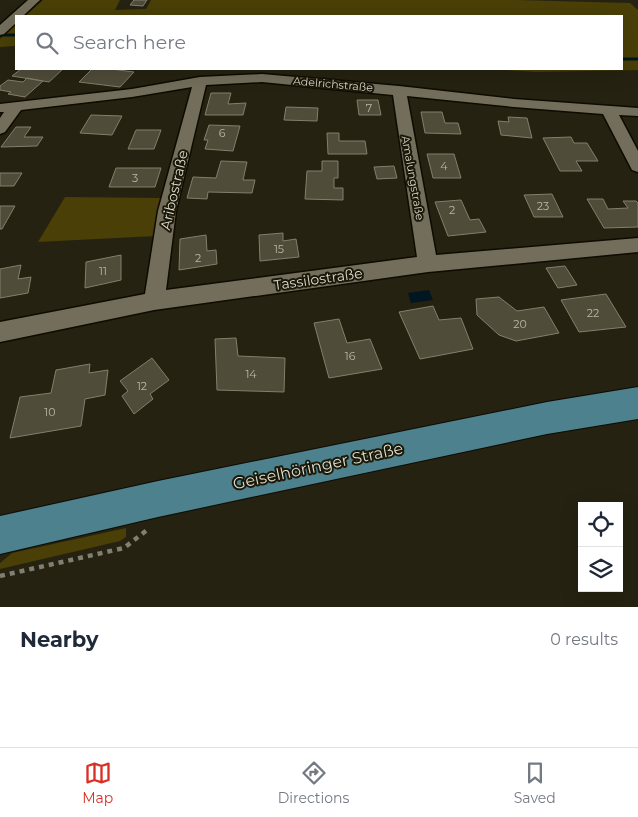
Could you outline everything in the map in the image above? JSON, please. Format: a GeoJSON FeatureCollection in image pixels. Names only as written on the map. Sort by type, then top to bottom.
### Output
{"type":"FeatureCollection","features":[{"type":"Feature","properties":{"kind":"main road","name":"Geiselhöringer Straße"},"geometry":{"type":"LineString","coordinates":[[0,535],[158,499],[547,418],[638,403]]}},
{"type":"Feature","properties":{"kind":"street"},"geometry":{"type":"LineString","coordinates":[[18,15],[35,0]]}},
{"type":"Feature","properties":{"kind":"street"},"geometry":{"type":"LineString","coordinates":[[0,15],[15,17]]}},
{"type":"Feature","properties":{"kind":"street"},"geometry":{"type":"LineString","coordinates":[[0,31],[15,18]]}},
{"type":"Feature","properties":{"kind":"street","name":"Adelrichstraße"},"geometry":{"type":"LineString","coordinates":[[0,108],[132,93],[200,81],[262,78],[609,111],[638,112]]}},
{"type":"Feature","properties":{"kind":"street","name":"Aribostraße"},"geometry":{"type":"LineString","coordinates":[[154,301],[167,211],[200,81]]}},
{"type":"Feature","properties":{"kind":"street","name":"Amalungstraße"},"geometry":{"type":"LineString","coordinates":[[399,90],[428,264]]}},
{"type":"Feature","properties":{"kind":"street"},"geometry":{"type":"LineString","coordinates":[[0,129],[16,106]]}},
{"type":"Feature","properties":{"kind":"street"},"geometry":{"type":"LineString","coordinates":[[609,111],[638,166]]}},
{"type":"Feature","properties":{"kind":"street","name":"Tassilostraße"},"geometry":{"type":"LineString","coordinates":[[0,332],[154,301],[428,264],[638,245]]}},
{"type":"Feature","properties":{"kind":"path"},"geometry":{"type":"LineString","coordinates":[[0,576],[124,548],[149,528]]}},
{"type":"Feature","properties":{"kind":"shaded area"},"geometry":{"type":"Polygon","coordinates":[[[43,0],[120,0],[115,10],[146,9],[151,0],[517,0],[630,3],[638,10],[638,70],[536,72],[506,70],[623,70],[623,15],[26,15],[43,0]]]}},
{"type":"Feature","properties":{"kind":"shaded area"},"geometry":{"type":"Polygon","coordinates":[[[15,25],[15,46],[0,47],[0,39],[15,25]]]}},
{"type":"Feature","properties":{"kind":"shaded area"},"geometry":{"type":"Polygon","coordinates":[[[65,197],[162,198],[156,236],[38,242],[65,197]]]}},
{"type":"Feature","properties":{"kind":"shaded area"},"geometry":{"type":"Polygon","coordinates":[[[126,528],[126,537],[120,541],[0,569],[0,563],[12,553],[126,528]]]}},
{"type":"Feature","properties":{"kind":"water"},"geometry":{"type":"Polygon","coordinates":[[[429,290],[433,300],[411,303],[408,293],[429,290]]]}},
{"type":"Feature","properties":{"kind":"building"},"geometry":{"type":"Polygon","coordinates":[[[134,0],[147,0],[143,6],[130,5],[134,0]]]}},
{"type":"Feature","properties":{"kind":"building"},"geometry":{"type":"Polygon","coordinates":[[[20,70],[62,70],[49,82],[12,76],[20,70]]]}},
{"type":"Feature","properties":{"kind":"building"},"geometry":{"type":"Polygon","coordinates":[[[91,70],[134,72],[120,87],[79,82],[91,70]]]}},
{"type":"Feature","properties":{"kind":"building"},"geometry":{"type":"Polygon","coordinates":[[[27,78],[43,81],[25,97],[8,94],[11,92],[0,90],[0,86],[8,80],[23,82],[27,78]]]}},
{"type":"Feature","properties":{"kind":"building"},"geometry":{"type":"Polygon","coordinates":[[[211,93],[231,93],[228,104],[246,103],[243,115],[205,115],[211,93]]]}},
{"type":"Feature","properties":{"kind":"building"},"geometry":{"type":"Polygon","coordinates":[[[357,100],[378,100],[381,115],[359,115],[357,100]]]}},
{"type":"Feature","properties":{"kind":"building"},"geometry":{"type":"Polygon","coordinates":[[[286,107],[318,108],[317,121],[284,120],[286,107]]]}},
{"type":"Feature","properties":{"kind":"building"},"geometry":{"type":"Polygon","coordinates":[[[421,112],[442,112],[445,123],[458,123],[461,134],[425,133],[421,112]]]}},
{"type":"Feature","properties":{"kind":"building"},"geometry":{"type":"Polygon","coordinates":[[[91,115],[122,116],[112,135],[80,133],[91,115]]]}},
{"type":"Feature","properties":{"kind":"building"},"geometry":{"type":"Polygon","coordinates":[[[508,117],[527,118],[532,138],[501,135],[498,121],[509,122],[508,117]]]}},
{"type":"Feature","properties":{"kind":"building"},"geometry":{"type":"Polygon","coordinates":[[[209,125],[240,126],[233,151],[205,149],[208,140],[204,140],[209,125]]]}},
{"type":"Feature","properties":{"kind":"building"},"geometry":{"type":"Polygon","coordinates":[[[16,127],[31,127],[24,137],[43,137],[37,146],[1,147],[16,127]]]}},
{"type":"Feature","properties":{"kind":"building"},"geometry":{"type":"Polygon","coordinates":[[[136,130],[161,130],[154,149],[128,149],[136,130]]]}},
{"type":"Feature","properties":{"kind":"building"},"geometry":{"type":"Polygon","coordinates":[[[327,133],[339,133],[339,141],[365,141],[367,154],[328,154],[327,133]]]}},
{"type":"Feature","properties":{"kind":"building"},"geometry":{"type":"Polygon","coordinates":[[[571,137],[574,143],[587,143],[598,161],[576,161],[582,171],[560,171],[543,138],[571,137]]]}},
{"type":"Feature","properties":{"kind":"building"},"geometry":{"type":"Polygon","coordinates":[[[427,154],[454,154],[461,178],[433,178],[427,154]]]}},
{"type":"Feature","properties":{"kind":"building"},"geometry":{"type":"Polygon","coordinates":[[[221,161],[247,162],[243,180],[255,180],[252,193],[208,192],[207,199],[187,198],[193,177],[216,178],[221,161]]]}},
{"type":"Feature","properties":{"kind":"building"},"geometry":{"type":"Polygon","coordinates":[[[322,161],[338,161],[338,178],[334,178],[334,188],[343,188],[343,200],[305,199],[307,171],[322,171],[322,161]]]}},
{"type":"Feature","properties":{"kind":"building"},"geometry":{"type":"Polygon","coordinates":[[[394,166],[397,178],[377,179],[374,167],[394,166]]]}},
{"type":"Feature","properties":{"kind":"building"},"geometry":{"type":"Polygon","coordinates":[[[116,168],[161,168],[155,187],[109,187],[116,168]]]}},
{"type":"Feature","properties":{"kind":"building"},"geometry":{"type":"Polygon","coordinates":[[[0,173],[22,173],[14,186],[0,186],[0,173]]]}},
{"type":"Feature","properties":{"kind":"building"},"geometry":{"type":"Polygon","coordinates":[[[552,194],[563,217],[534,217],[524,195],[552,194]]]}},
{"type":"Feature","properties":{"kind":"building"},"geometry":{"type":"Polygon","coordinates":[[[587,199],[603,199],[608,209],[628,208],[623,201],[636,201],[638,203],[638,227],[604,228],[587,199]]]}},
{"type":"Feature","properties":{"kind":"building"},"geometry":{"type":"Polygon","coordinates":[[[461,200],[470,220],[479,219],[486,232],[448,236],[435,202],[461,200]]]}},
{"type":"Feature","properties":{"kind":"building"},"geometry":{"type":"Polygon","coordinates":[[[0,206],[15,206],[2,229],[0,229],[0,206]]]}},
{"type":"Feature","properties":{"kind":"building"},"geometry":{"type":"Polygon","coordinates":[[[283,233],[283,241],[296,239],[299,257],[260,261],[259,235],[283,233]]]}},
{"type":"Feature","properties":{"kind":"building"},"geometry":{"type":"Polygon","coordinates":[[[206,235],[207,251],[216,250],[217,264],[179,270],[180,239],[206,235]]]}},
{"type":"Feature","properties":{"kind":"building"},"geometry":{"type":"Polygon","coordinates":[[[121,255],[121,280],[85,288],[86,262],[121,255]]]}},
{"type":"Feature","properties":{"kind":"building"},"geometry":{"type":"Polygon","coordinates":[[[21,265],[18,279],[31,277],[28,293],[0,298],[0,269],[21,265]]]}},
{"type":"Feature","properties":{"kind":"building"},"geometry":{"type":"Polygon","coordinates":[[[565,266],[577,285],[558,288],[546,268],[565,266]]]}},
{"type":"Feature","properties":{"kind":"building"},"geometry":{"type":"Polygon","coordinates":[[[606,294],[626,327],[579,332],[561,300],[606,294]]]}},
{"type":"Feature","properties":{"kind":"building"},"geometry":{"type":"Polygon","coordinates":[[[499,297],[517,311],[544,307],[559,333],[516,341],[499,335],[477,315],[476,299],[499,297]]]}},
{"type":"Feature","properties":{"kind":"building"},"geometry":{"type":"Polygon","coordinates":[[[433,306],[439,320],[461,318],[473,349],[420,359],[399,312],[433,306]]]}},
{"type":"Feature","properties":{"kind":"building"},"geometry":{"type":"Polygon","coordinates":[[[339,319],[347,343],[370,339],[382,369],[329,378],[314,323],[339,319]]]}},
{"type":"Feature","properties":{"kind":"building"},"geometry":{"type":"Polygon","coordinates":[[[236,338],[238,356],[285,358],[284,392],[217,390],[215,339],[236,338]]]}},
{"type":"Feature","properties":{"kind":"building"},"geometry":{"type":"Polygon","coordinates":[[[152,358],[169,380],[150,394],[153,399],[134,414],[122,396],[128,391],[120,381],[152,358]]]}},
{"type":"Feature","properties":{"kind":"building"},"geometry":{"type":"Polygon","coordinates":[[[90,364],[89,373],[108,370],[105,395],[85,399],[81,426],[10,438],[20,397],[51,393],[56,370],[90,364]]]}},
{"type":"Feature","properties":{"kind":"waterway"},"geometry":{"type":"LineString","coordinates":[[0,35],[15,35]]}},
{"type":"Feature","properties":{"kind":"waterway"},"geometry":{"type":"LineString","coordinates":[[623,59],[638,59]]}}]}
